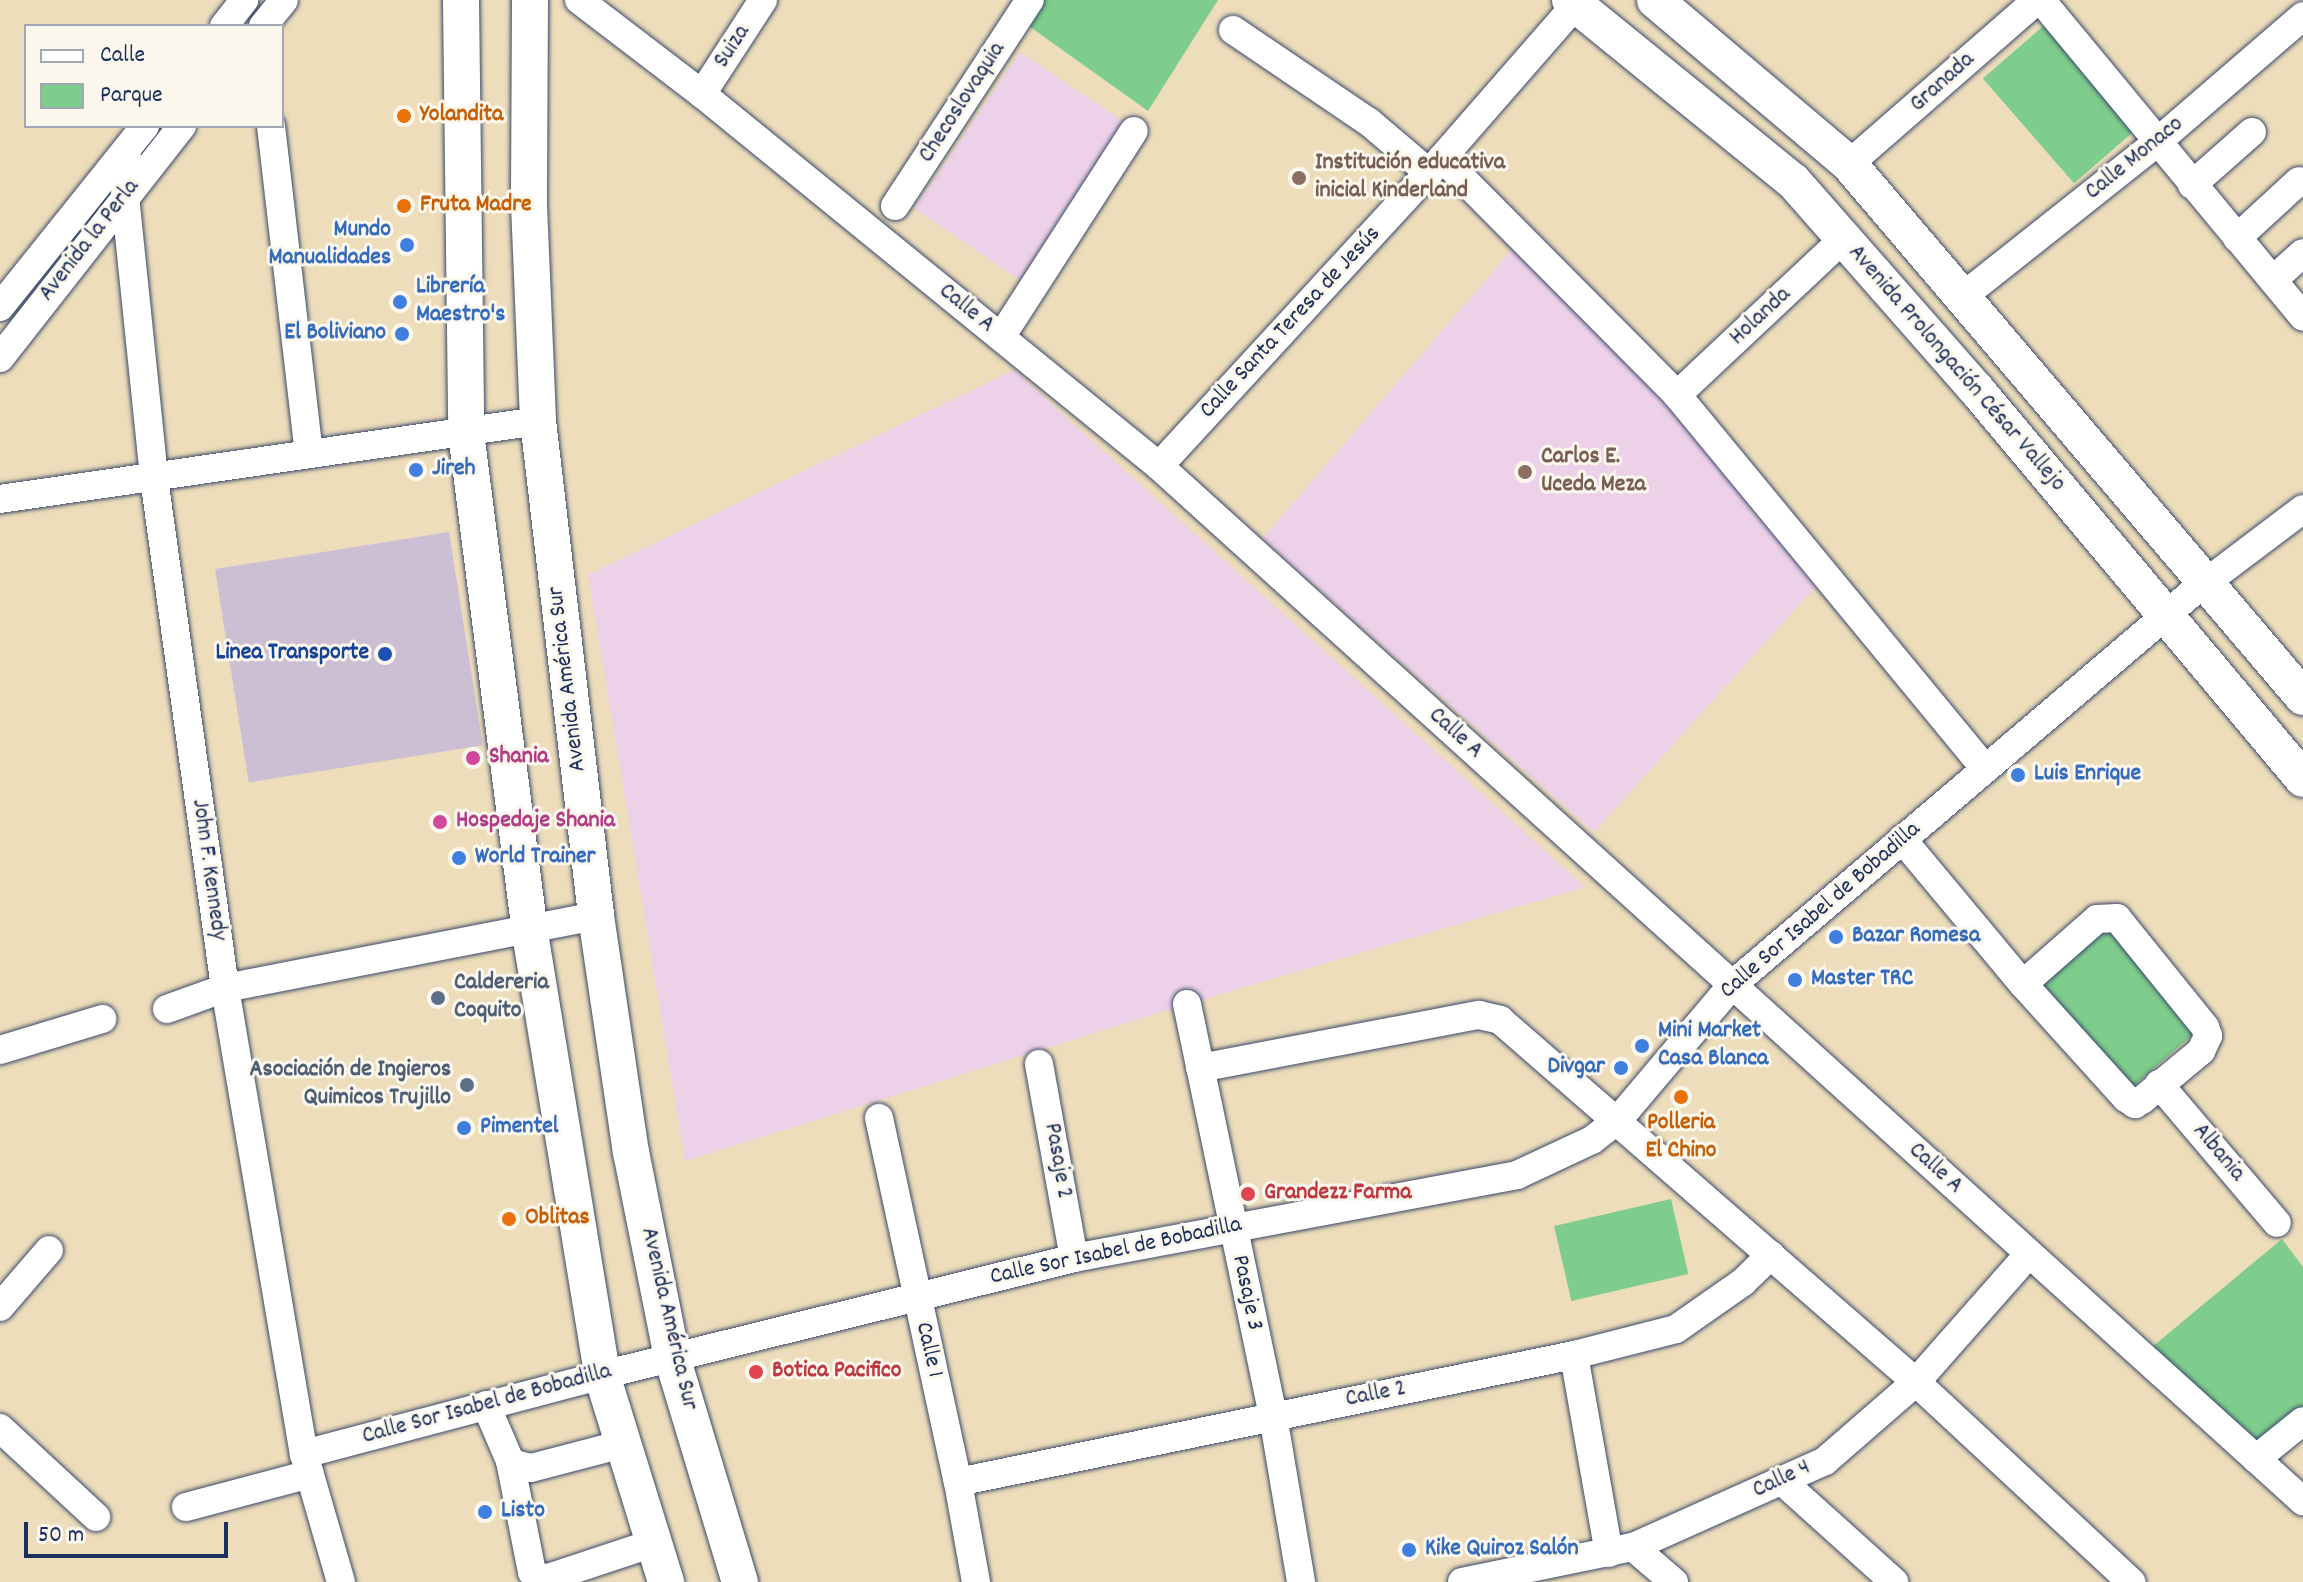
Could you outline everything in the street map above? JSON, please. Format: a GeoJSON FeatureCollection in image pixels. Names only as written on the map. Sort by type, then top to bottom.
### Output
{"type":"FeatureCollection","features":[{"type":"Feature","properties":{"kind":"main road"},"geometry":{"type":"LineString","coordinates":[[461,0],[466,433],[529,927],[602,1375],[666,1582]]}},
{"type":"Feature","properties":{"kind":"main road","name":"Avenida América Sur"},"geometry":{"type":"LineString","coordinates":[[530,0],[529,205],[538,421],[596,916],[631,1152],[672,1357],[740,1582]]}},
{"type":"Feature","properties":{"kind":"main road"},"geometry":{"type":"LineString","coordinates":[[1655,0],[1849,164],[2303,697]]}},
{"type":"Feature","properties":{"kind":"main road","name":"Avenida Prolongación César Vallejo"},"geometry":{"type":"LineString","coordinates":[[1575,2],[1793,181],[2303,779]]}},
{"type":"Feature","properties":{"kind":"street"},"geometry":{"type":"LineString","coordinates":[[226,24],[244,0]]}},
{"type":"Feature","properties":{"kind":"street"},"geometry":{"type":"LineString","coordinates":[[265,24],[284,0]]}},
{"type":"Feature","properties":{"kind":"street","name":"Calle A"},"geometry":{"type":"LineString","coordinates":[[579,0],[702,94],[1159,466],[2303,1501]]}},
{"type":"Feature","properties":{"kind":"street","name":"Suiza"},"geometry":{"type":"LineString","coordinates":[[702,94],[763,0]]}},
{"type":"Feature","properties":{"kind":"street","name":"Checoslovaquia"},"geometry":{"type":"LineString","coordinates":[[895,206],[1030,0]]}},
{"type":"Feature","properties":{"kind":"street"},"geometry":{"type":"LineString","coordinates":[[2039,0],[2303,317]]}},
{"type":"Feature","properties":{"kind":"street","name":"Granada"},"geometry":{"type":"LineString","coordinates":[[1849,164],[2039,0]]}},
{"type":"Feature","properties":{"kind":"street","name":"Calle Santa Teresa de Jesús"},"geometry":{"type":"LineString","coordinates":[[1159,466],[1436,166],[1575,2]]}},
{"type":"Feature","properties":{"kind":"street","name":"Calle Monaco"},"geometry":{"type":"LineString","coordinates":[[1962,297],[2156,143],[2303,16]]}},
{"type":"Feature","properties":{"kind":"street"},"geometry":{"type":"LineString","coordinates":[[1233,30],[1436,166],[1677,395],[1985,769]]}},
{"type":"Feature","properties":{"kind":"street","name":"Avenida la Perla"},"geometry":{"type":"LineString","coordinates":[[0,307],[144,128]]}},
{"type":"Feature","properties":{"kind":"street","name":"Avenida la Perla"},"geometry":{"type":"LineString","coordinates":[[0,358],[180,128]]}},
{"type":"Feature","properties":{"kind":"street"},"geometry":{"type":"LineString","coordinates":[[271,128],[309,453]]}},
{"type":"Feature","properties":{"kind":"street"},"geometry":{"type":"LineString","coordinates":[[1001,337],[1134,131]]}},
{"type":"Feature","properties":{"kind":"street"},"geometry":{"type":"LineString","coordinates":[[2192,185],[2252,132]]}},
{"type":"Feature","properties":{"kind":"street","name":"John F. Kennedy"},"geometry":{"type":"LineString","coordinates":[[127,150],[125,196],[154,478],[225,988],[307,1464],[341,1582]]}},
{"type":"Feature","properties":{"kind":"street"},"geometry":{"type":"LineString","coordinates":[[2237,238],[2299,181]]}},
{"type":"Feature","properties":{"kind":"street","name":"Holanda"},"geometry":{"type":"LineString","coordinates":[[1677,395],[1844,238]]}},
{"type":"Feature","properties":{"kind":"street"},"geometry":{"type":"LineString","coordinates":[[2273,280],[2303,253]]}},
{"type":"Feature","properties":{"kind":"street"},"geometry":{"type":"LineString","coordinates":[[0,499],[538,421]]}},
{"type":"Feature","properties":{"kind":"street","name":"Calle Sor Isabel de Bobadilla"},"geometry":{"type":"LineString","coordinates":[[186,1507],[486,1405],[1074,1258],[1517,1175],[1592,1140],[1618,1120],[1732,985],[2165,616],[2303,509]]}},
{"type":"Feature","properties":{"kind":"street"},"geometry":{"type":"LineString","coordinates":[[1902,839],[2023,984],[2126,1098],[2135,1104],[2201,1051],[2208,1036],[2205,1027],[2117,918],[2097,919],[2023,984]]}},
{"type":"Feature","properties":{"kind":"street"},"geometry":{"type":"LineString","coordinates":[[167,1009],[225,988],[596,916]]}},
{"type":"Feature","properties":{"kind":"street","name":"Pasaje 3"},"geometry":{"type":"LineString","coordinates":[[1187,1004],[1273,1416],[1301,1582]]}},
{"type":"Feature","properties":{"kind":"street"},"geometry":{"type":"LineString","coordinates":[[1200,1068],[1479,1015],[1500,1020],[1916,1382],[2131,1582]]}},
{"type":"Feature","properties":{"kind":"street"},"geometry":{"type":"LineString","coordinates":[[0,1050],[102,1019]]}},
{"type":"Feature","properties":{"kind":"street","name":"Pasaje 2"},"geometry":{"type":"LineString","coordinates":[[1039,1064],[1074,1258]]}},
{"type":"Feature","properties":{"kind":"street","name":"Albania"},"geometry":{"type":"LineString","coordinates":[[2159,1084],[2277,1223]]}},
{"type":"Feature","properties":{"kind":"street","name":"Calle 1"},"geometry":{"type":"LineString","coordinates":[[879,1118],[958,1482],[976,1582]]}},
{"type":"Feature","properties":{"kind":"street"},"geometry":{"type":"LineString","coordinates":[[0,1307],[49,1250]]}},
{"type":"Feature","properties":{"kind":"street","name":"Calle 4"},"geometry":{"type":"LineString","coordinates":[[1462,1582],[1621,1550],[1825,1461],[1916,1382],[2029,1254]]}},
{"type":"Feature","properties":{"kind":"street","name":"Calle 2"},"geometry":{"type":"LineString","coordinates":[[958,1482],[1574,1355],[1676,1329],[1743,1282],[1771,1255]]}},
{"type":"Feature","properties":{"kind":"street"},"geometry":{"type":"LineString","coordinates":[[1574,1355],[1621,1550],[1674,1582]]}},
{"type":"Feature","properties":{"kind":"street"},"geometry":{"type":"LineString","coordinates":[[486,1405],[510,1461],[532,1572],[538,1577],[548,1578],[654,1543]]}},
{"type":"Feature","properties":{"kind":"street"},"geometry":{"type":"LineString","coordinates":[[2256,1459],[2303,1421]]}},
{"type":"Feature","properties":{"kind":"street"},"geometry":{"type":"LineString","coordinates":[[0,1428],[96,1517]]}},
{"type":"Feature","properties":{"kind":"street"},"geometry":{"type":"LineString","coordinates":[[510,1461],[531,1468],[623,1444]]}},
{"type":"Feature","properties":{"kind":"street"},"geometry":{"type":"LineString","coordinates":[[1782,1481],[1894,1582]]}},
{"type":"Feature","properties":{"kind":"shaded area"},"geometry":{"type":"Polygon","coordinates":[[[1020,52],[1125,123],[1020,280],[914,209],[1020,52]]]}},
{"type":"Feature","properties":{"kind":"shaded area","name":"Carlos E. Uceda Meza"},"geometry":{"type":"Polygon","coordinates":[[[1517,244],[1674,405],[1821,581],[1594,832],[1262,539],[1517,244]]]}},
{"type":"Feature","properties":{"kind":"shaded area"},"geometry":{"type":"Polygon","coordinates":[[[1014,370],[1585,887],[1187,1004],[685,1161],[588,575],[1014,370]]]}},
{"type":"Feature","properties":{"kind":"shaded area"},"geometry":{"type":"Polygon","coordinates":[[[449,532],[483,745],[249,782],[215,569],[449,532]]]}},
{"type":"Feature","properties":{"kind":"green space"},"geometry":{"type":"Polygon","coordinates":[[[1042,0],[1218,0],[1148,111],[1026,24],[1042,0]]]}},
{"type":"Feature","properties":{"kind":"green space"},"geometry":{"type":"Polygon","coordinates":[[[2050,20],[2141,125],[2074,183],[1983,78],[2050,20]]]}},
{"type":"Feature","properties":{"kind":"green space"},"geometry":{"type":"Polygon","coordinates":[[[2108,928],[2197,1031],[2129,1090],[2039,988],[2108,928]]]}},
{"type":"Feature","properties":{"kind":"green space"},"geometry":{"type":"Polygon","coordinates":[[[1671,1199],[1688,1274],[1571,1301],[1554,1226],[1671,1199]]]}},
{"type":"Feature","properties":{"kind":"green space"},"geometry":{"type":"Polygon","coordinates":[[[2282,1239],[2303,1267],[2303,1413],[2263,1445],[2152,1347],[2282,1239]]]}},
{"type":"Feature","properties":{"kind":"place","name":"Yolandita"},"geometry":{"type":"Point","coordinates":[404,116]}},
{"type":"Feature","properties":{"kind":"place","name":"Institución educativa inicial Kinderland"},"geometry":{"type":"Point","coordinates":[1299,178]}},
{"type":"Feature","properties":{"kind":"place","name":"Fruta Madre"},"geometry":{"type":"Point","coordinates":[404,206]}},
{"type":"Feature","properties":{"kind":"place","name":"Mundo Manualidades"},"geometry":{"type":"Point","coordinates":[407,245]}},
{"type":"Feature","properties":{"kind":"place","name":"Librería Maestro's"},"geometry":{"type":"Point","coordinates":[400,302]}},
{"type":"Feature","properties":{"kind":"place","name":"El Boliviano"},"geometry":{"type":"Point","coordinates":[402,334]}},
{"type":"Feature","properties":{"kind":"place","name":"Jireh"},"geometry":{"type":"Point","coordinates":[416,470]}},
{"type":"Feature","properties":{"kind":"place","name":"Carlos E. Uceda Meza"},"geometry":{"type":"Point","coordinates":[1525,472]}},
{"type":"Feature","properties":{"kind":"place","name":"Linea Transporte"},"geometry":{"type":"Point","coordinates":[385,654]}},
{"type":"Feature","properties":{"kind":"place","name":"Shania"},"geometry":{"type":"Point","coordinates":[473,758]}},
{"type":"Feature","properties":{"kind":"place","name":"Luis Enrique"},"geometry":{"type":"Point","coordinates":[2018,775]}},
{"type":"Feature","properties":{"kind":"place","name":"Hospedaje Shania"},"geometry":{"type":"Point","coordinates":[440,822]}},
{"type":"Feature","properties":{"kind":"place","name":"World Trainer"},"geometry":{"type":"Point","coordinates":[459,858]}},
{"type":"Feature","properties":{"kind":"place","name":"Bazar Romesa"},"geometry":{"type":"Point","coordinates":[1836,937]}},
{"type":"Feature","properties":{"kind":"place","name":"Master TRC"},"geometry":{"type":"Point","coordinates":[1795,980]}},
{"type":"Feature","properties":{"kind":"place","name":"Caldereria Coquito"},"geometry":{"type":"Point","coordinates":[438,998]}},
{"type":"Feature","properties":{"kind":"place","name":"Mini Market Casa Blanca"},"geometry":{"type":"Point","coordinates":[1642,1046]}},
{"type":"Feature","properties":{"kind":"place","name":"Divgar"},"geometry":{"type":"Point","coordinates":[1621,1068]}},
{"type":"Feature","properties":{"kind":"place","name":"Asociación de Ingieros Quimicos Trujillo"},"geometry":{"type":"Point","coordinates":[467,1085]}},
{"type":"Feature","properties":{"kind":"place","name":"Polleria El Chino"},"geometry":{"type":"Point","coordinates":[1681,1097]}},
{"type":"Feature","properties":{"kind":"place","name":"Pimentel"},"geometry":{"type":"Point","coordinates":[464,1128]}},
{"type":"Feature","properties":{"kind":"place","name":"Grandezz Farma"},"geometry":{"type":"Point","coordinates":[1248,1194]}},
{"type":"Feature","properties":{"kind":"place","name":"Oblitas"},"geometry":{"type":"Point","coordinates":[509,1219]}},
{"type":"Feature","properties":{"kind":"place","name":"Botica Pacifico"},"geometry":{"type":"Point","coordinates":[756,1372]}},
{"type":"Feature","properties":{"kind":"place","name":"Listo"},"geometry":{"type":"Point","coordinates":[485,1512]}},
{"type":"Feature","properties":{"kind":"place","name":"Kike Quiroz Salón"},"geometry":{"type":"Point","coordinates":[1409,1550]}}]}
